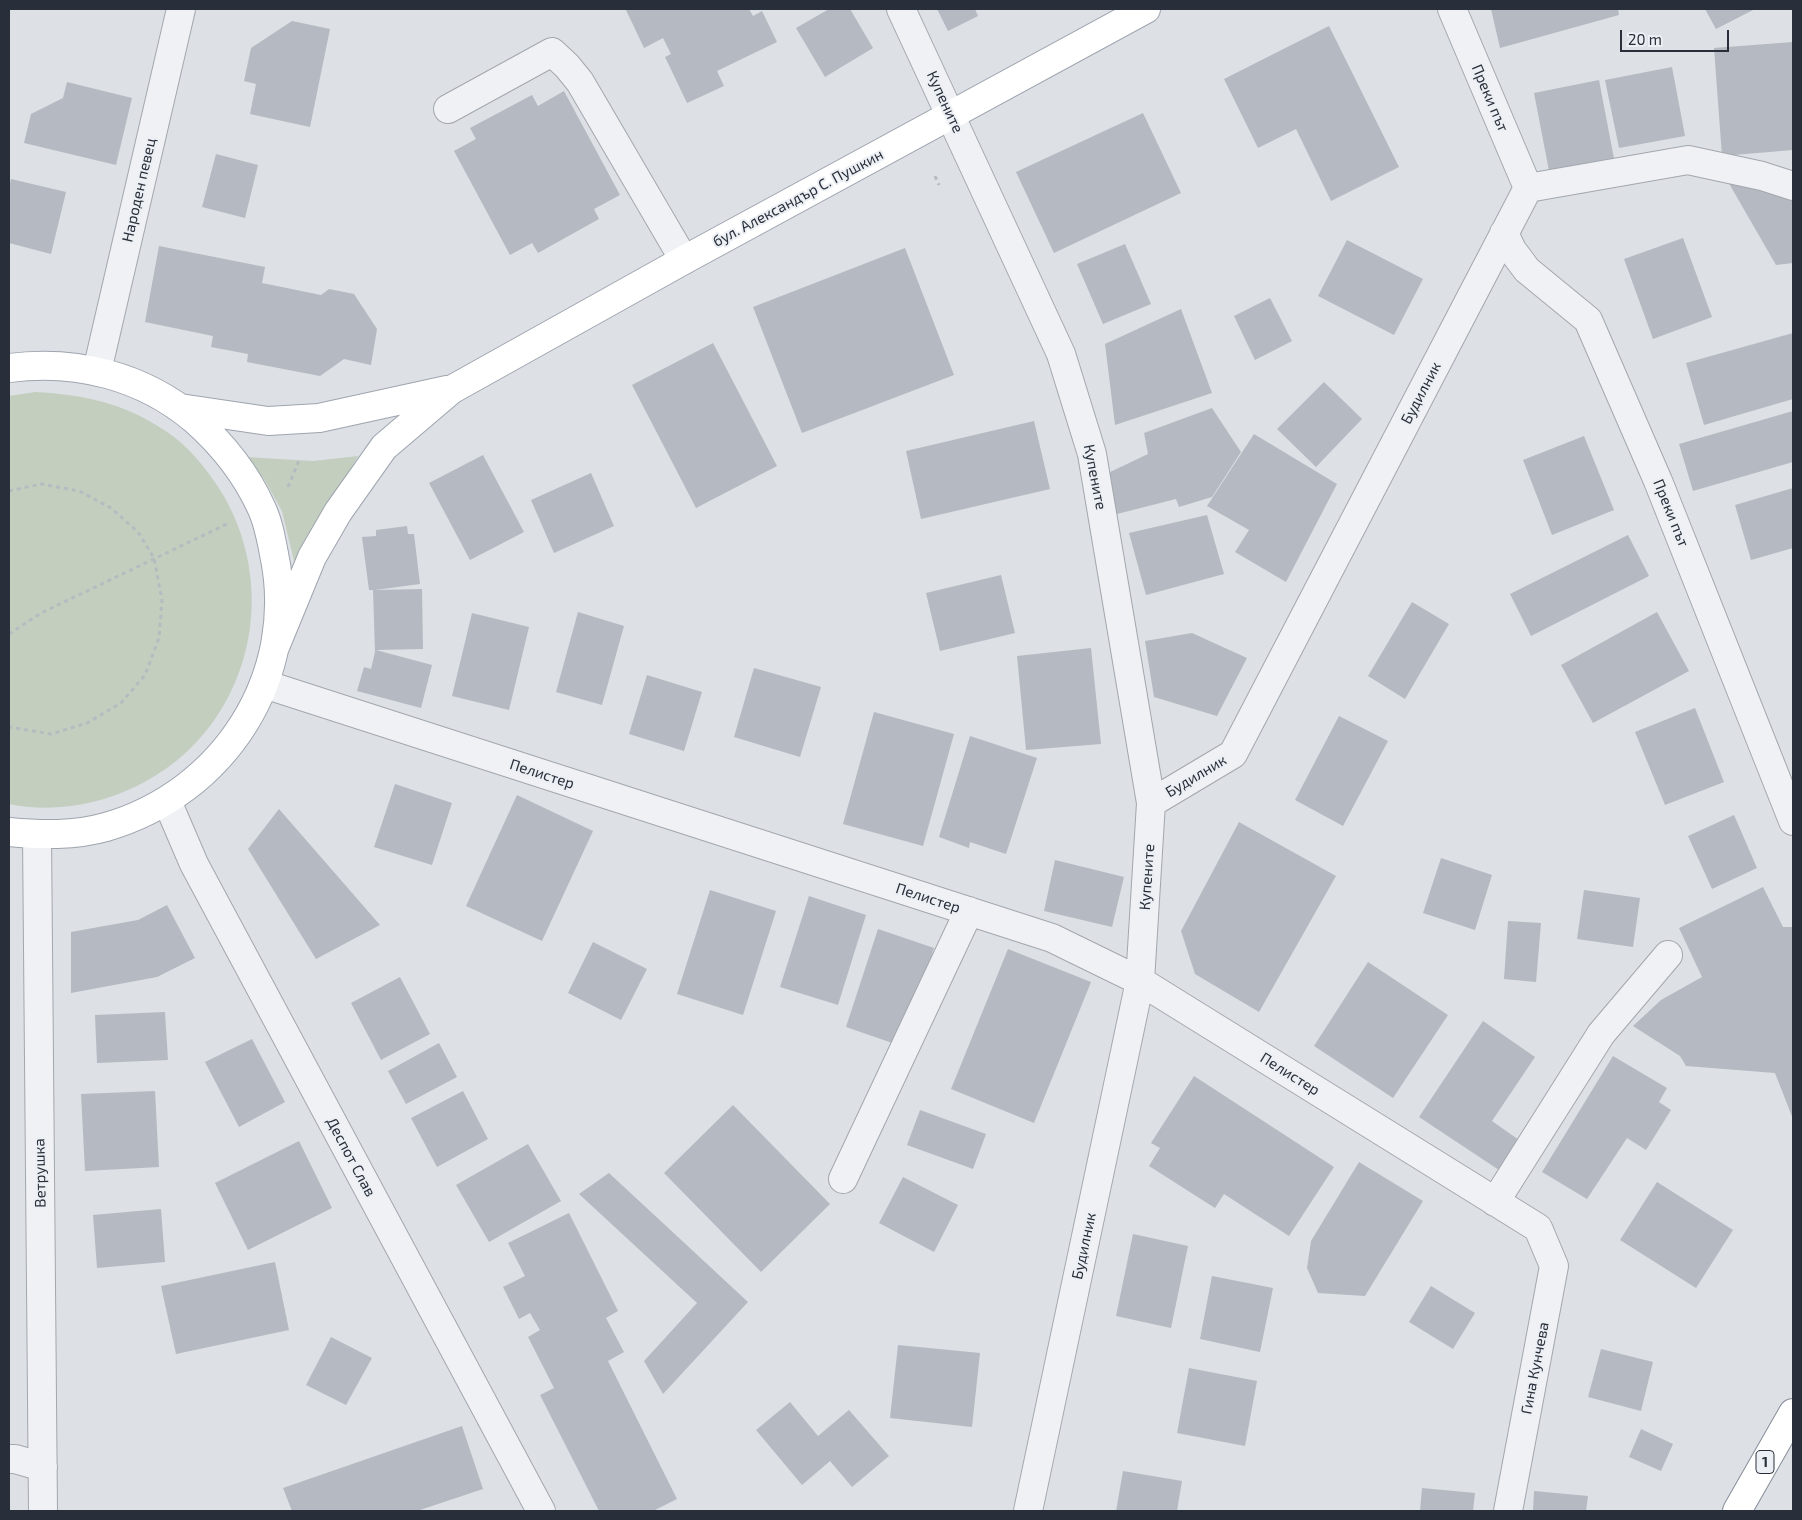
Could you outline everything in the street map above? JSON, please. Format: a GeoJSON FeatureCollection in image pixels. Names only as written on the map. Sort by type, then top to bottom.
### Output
{"type":"FeatureCollection","features":[{"type":"Feature","properties":{"kind":"main road","name":"бул. Александър С. Пушкин"},"geometry":{"type":"LineString","coordinates":[[275,647],[312,557],[338,512],[384,448],[451,390],[684,260],[1146,9]]}},
{"type":"Feature","properties":{"kind":"main road"},"geometry":{"type":"LineString","coordinates":[[9,368],[29,365],[63,366],[97,371],[126,380],[154,392],[180,408],[210,434],[236,464],[261,507],[270,534],[278,571],[280,609],[275,647],[264,684],[247,720],[225,751],[198,778],[167,801],[136,817],[104,828],[71,834],[37,835],[9,832]]}},
{"type":"Feature","properties":{"kind":"main road","name":"бул. Александър С. Пушкин"},"geometry":{"type":"LineString","coordinates":[[180,408],[268,421],[311,418],[364,409],[451,390]]}},
{"type":"Feature","properties":{"kind":"main road","name":"1"},"geometry":{"type":"LineString","coordinates":[[1737,1511],[1793,1413]]}},
{"type":"Feature","properties":{"kind":"street","name":"Народен певец"},"geometry":{"type":"LineString","coordinates":[[97,371],[181,9]]}},
{"type":"Feature","properties":{"kind":"street","name":"Купените"},"geometry":{"type":"LineString","coordinates":[[901,9],[952,115],[1061,354],[1092,454],[1151,804],[1140,981]]}},
{"type":"Feature","properties":{"kind":"street","name":"Преки път"},"geometry":{"type":"LineString","coordinates":[[1452,9],[1528,188]]}},
{"type":"Feature","properties":{"kind":"street"},"geometry":{"type":"LineString","coordinates":[[448,109],[552,52],[568,66],[580,82],[684,260]]}},
{"type":"Feature","properties":{"kind":"street"},"geometry":{"type":"LineString","coordinates":[[1528,188],[1688,160],[1762,176],[1793,186]]}},
{"type":"Feature","properties":{"kind":"street","name":"Будилник"},"geometry":{"type":"LineString","coordinates":[[1151,804],[1233,754],[1528,188]]}},
{"type":"Feature","properties":{"kind":"street","name":"Преки път"},"geometry":{"type":"LineString","coordinates":[[1504,233],[1512,250],[1527,270],[1588,320],[1658,482],[1793,821]]}},
{"type":"Feature","properties":{"kind":"street","name":"Пелистер"},"geometry":{"type":"LineString","coordinates":[[264,684],[1052,938],[1140,981],[1538,1228]]}},
{"type":"Feature","properties":{"kind":"street","name":"Деспот Слав"},"geometry":{"type":"LineString","coordinates":[[167,801],[194,864],[541,1511]]}},
{"type":"Feature","properties":{"kind":"street","name":"Ветрушка"},"geometry":{"type":"LineString","coordinates":[[37,835],[43,1511]]}},
{"type":"Feature","properties":{"kind":"street"},"geometry":{"type":"LineString","coordinates":[[843,1179],[969,911]]}},
{"type":"Feature","properties":{"kind":"street"},"geometry":{"type":"LineString","coordinates":[[1495,1202],[1601,1034],[1668,956]]}},
{"type":"Feature","properties":{"kind":"street","name":"Будилник"},"geometry":{"type":"LineString","coordinates":[[1028,1511],[1140,981]]}},
{"type":"Feature","properties":{"kind":"street","name":"Гина Кунчева"},"geometry":{"type":"LineString","coordinates":[[1508,1511],[1554,1266],[1538,1228]]}},
{"type":"Feature","properties":{"kind":"street"},"geometry":{"type":"LineString","coordinates":[[9,1460],[15,1459],[43,1467]]}},
{"type":"Feature","properties":{"kind":"path"},"geometry":{"type":"LineString","coordinates":[[935,176],[939,185]]}},
{"type":"Feature","properties":{"kind":"path"},"geometry":{"type":"LineString","coordinates":[[286,492],[300,458]]}},
{"type":"Feature","properties":{"kind":"path"},"geometry":{"type":"LineString","coordinates":[[9,492],[41,484],[79,491],[111,508],[138,532],[154,558],[162,600],[159,638],[145,675],[121,703],[87,723],[51,734],[9,727]]}},
{"type":"Feature","properties":{"kind":"path"},"geometry":{"type":"LineString","coordinates":[[9,634],[41,613],[229,523]]}},
{"type":"Feature","properties":{"kind":"green space"},"geometry":{"type":"Polygon","coordinates":[[[35,392],[70,395],[118,406],[148,420],[173,436],[189,450],[222,493],[241,533],[250,575],[251,617],[244,659],[228,697],[205,732],[174,762],[137,786],[122,793],[74,806],[42,808],[9,804],[9,396],[35,392]]]}},
{"type":"Feature","properties":{"kind":"green space"},"geometry":{"type":"Polygon","coordinates":[[[358,456],[295,565],[282,511],[264,479],[246,457],[313,461],[358,456]]]}},
{"type":"Feature","properties":{"kind":"building"},"geometry":{"type":"Polygon","coordinates":[[[749,9],[753,16],[762,11],[777,42],[717,71],[724,86],[687,103],[665,57],[671,54],[663,38],[644,48],[626,10],[749,9]]]}},
{"type":"Feature","properties":{"kind":"building"},"geometry":{"type":"Polygon","coordinates":[[[829,9],[850,9],[873,48],[825,77],[796,28],[829,9]]]}},
{"type":"Feature","properties":{"kind":"building"},"geometry":{"type":"Polygon","coordinates":[[[937,9],[975,9],[978,16],[948,31],[937,9]]]}},
{"type":"Feature","properties":{"kind":"building"},"geometry":{"type":"Polygon","coordinates":[[[1491,9],[1618,9],[1619,15],[1500,48],[1491,9]]]}},
{"type":"Feature","properties":{"kind":"building"},"geometry":{"type":"Polygon","coordinates":[[[1705,9],[1755,9],[1716,29],[1705,9]]]}},
{"type":"Feature","properties":{"kind":"building"},"geometry":{"type":"Polygon","coordinates":[[[292,21],[330,29],[310,127],[250,114],[256,84],[244,81],[251,48],[292,21]]]}},
{"type":"Feature","properties":{"kind":"building"},"geometry":{"type":"Polygon","coordinates":[[[1329,26],[1399,167],[1331,201],[1296,129],[1258,148],[1224,79],[1329,26]]]}},
{"type":"Feature","properties":{"kind":"building"},"geometry":{"type":"Polygon","coordinates":[[[1793,42],[1793,150],[1722,156],[1714,48],[1793,42]]]}},
{"type":"Feature","properties":{"kind":"building"},"geometry":{"type":"Polygon","coordinates":[[[1672,67],[1685,136],[1619,148],[1605,80],[1672,67]]]}},
{"type":"Feature","properties":{"kind":"building"},"geometry":{"type":"Polygon","coordinates":[[[1599,80],[1615,164],[1550,176],[1534,93],[1599,80]]]}},
{"type":"Feature","properties":{"kind":"building"},"geometry":{"type":"Polygon","coordinates":[[[67,82],[132,98],[116,165],[24,143],[31,114],[63,98],[67,82]]]}},
{"type":"Feature","properties":{"kind":"building"},"geometry":{"type":"Polygon","coordinates":[[[564,91],[620,195],[594,209],[599,219],[538,253],[532,243],[510,255],[454,151],[476,139],[470,128],[532,95],[538,106],[564,91]]]}},
{"type":"Feature","properties":{"kind":"building"},"geometry":{"type":"Polygon","coordinates":[[[1143,113],[1181,193],[1054,253],[1016,172],[1143,113]]]}},
{"type":"Feature","properties":{"kind":"building"},"geometry":{"type":"Polygon","coordinates":[[[216,154],[258,165],[245,218],[202,207],[216,154]]]}},
{"type":"Feature","properties":{"kind":"building"},"geometry":{"type":"Polygon","coordinates":[[[11,179],[66,192],[51,254],[9,243],[9,188],[11,179]]]}},
{"type":"Feature","properties":{"kind":"building"},"geometry":{"type":"Polygon","coordinates":[[[1727,180],[1793,198],[1793,263],[1776,265],[1727,180]]]}},
{"type":"Feature","properties":{"kind":"building"},"geometry":{"type":"Polygon","coordinates":[[[1683,238],[1712,317],[1653,339],[1624,259],[1683,238]]]}},
{"type":"Feature","properties":{"kind":"building"},"geometry":{"type":"Polygon","coordinates":[[[1347,240],[1423,279],[1394,335],[1318,296],[1347,240]]]}},
{"type":"Feature","properties":{"kind":"building"},"geometry":{"type":"Polygon","coordinates":[[[1125,244],[1151,304],[1103,324],[1077,264],[1125,244]]]}},
{"type":"Feature","properties":{"kind":"building"},"geometry":{"type":"Polygon","coordinates":[[[159,246],[265,267],[262,283],[321,295],[329,289],[354,294],[377,329],[371,365],[344,359],[320,376],[247,362],[248,354],[211,347],[213,336],[145,322],[159,246]]]}},
{"type":"Feature","properties":{"kind":"building"},"geometry":{"type":"Polygon","coordinates":[[[905,248],[954,375],[802,433],[753,307],[905,248]]]}},
{"type":"Feature","properties":{"kind":"building"},"geometry":{"type":"Polygon","coordinates":[[[1270,298],[1292,341],[1255,360],[1234,316],[1270,298]]]}},
{"type":"Feature","properties":{"kind":"building"},"geometry":{"type":"Polygon","coordinates":[[[1181,309],[1212,393],[1115,425],[1105,344],[1181,309]]]}},
{"type":"Feature","properties":{"kind":"building"},"geometry":{"type":"Polygon","coordinates":[[[1793,333],[1793,399],[1704,425],[1686,363],[1793,333]]]}},
{"type":"Feature","properties":{"kind":"building"},"geometry":{"type":"Polygon","coordinates":[[[713,343],[777,466],[696,508],[632,385],[713,343]]]}},
{"type":"Feature","properties":{"kind":"building"},"geometry":{"type":"Polygon","coordinates":[[[1324,382],[1362,419],[1316,467],[1277,429],[1324,382]]]}},
{"type":"Feature","properties":{"kind":"building"},"geometry":{"type":"Polygon","coordinates":[[[1212,408],[1241,452],[1212,497],[1179,507],[1176,499],[1113,515],[1108,473],[1148,454],[1144,433],[1212,408]]]}},
{"type":"Feature","properties":{"kind":"building"},"geometry":{"type":"Polygon","coordinates":[[[1793,411],[1793,462],[1693,491],[1679,444],[1793,411]]]}},
{"type":"Feature","properties":{"kind":"building"},"geometry":{"type":"Polygon","coordinates":[[[1034,421],[1050,489],[921,519],[906,451],[1034,421]]]}},
{"type":"Feature","properties":{"kind":"building"},"geometry":{"type":"Polygon","coordinates":[[[1254,434],[1337,484],[1286,582],[1235,552],[1249,530],[1207,506],[1254,434]]]}},
{"type":"Feature","properties":{"kind":"building"},"geometry":{"type":"Polygon","coordinates":[[[1584,436],[1614,510],[1552,535],[1523,460],[1584,436]]]}},
{"type":"Feature","properties":{"kind":"building"},"geometry":{"type":"Polygon","coordinates":[[[483,455],[524,532],[470,560],[429,483],[483,455]]]}},
{"type":"Feature","properties":{"kind":"building"},"geometry":{"type":"Polygon","coordinates":[[[591,473],[614,526],[554,553],[531,500],[591,473]]]}},
{"type":"Feature","properties":{"kind":"building"},"geometry":{"type":"Polygon","coordinates":[[[1793,488],[1793,548],[1751,560],[1735,505],[1793,488]]]}},
{"type":"Feature","properties":{"kind":"building"},"geometry":{"type":"Polygon","coordinates":[[[1207,515],[1224,574],[1146,595],[1129,533],[1207,515]]]}},
{"type":"Feature","properties":{"kind":"building"},"geometry":{"type":"Polygon","coordinates":[[[407,526],[408,534],[414,534],[420,584],[375,590],[422,589],[423,649],[376,650],[432,665],[421,708],[357,691],[364,667],[371,669],[375,652],[373,590],[369,590],[362,537],[376,536],[376,530],[407,526]]]}},
{"type":"Feature","properties":{"kind":"building"},"geometry":{"type":"Polygon","coordinates":[[[1628,535],[1649,576],[1531,636],[1510,594],[1628,535]]]}},
{"type":"Feature","properties":{"kind":"building"},"geometry":{"type":"Polygon","coordinates":[[[1001,575],[1015,633],[940,651],[926,593],[1001,575]]]}},
{"type":"Feature","properties":{"kind":"building"},"geometry":{"type":"Polygon","coordinates":[[[1412,602],[1449,624],[1405,699],[1368,676],[1412,602]]]}},
{"type":"Feature","properties":{"kind":"building"},"geometry":{"type":"Polygon","coordinates":[[[578,612],[624,626],[602,705],[556,692],[578,612]]]}},
{"type":"Feature","properties":{"kind":"building"},"geometry":{"type":"Polygon","coordinates":[[[1657,612],[1689,671],[1593,723],[1561,665],[1657,612]]]}},
{"type":"Feature","properties":{"kind":"building"},"geometry":{"type":"Polygon","coordinates":[[[472,613],[529,627],[509,710],[452,696],[472,613]]]}},
{"type":"Feature","properties":{"kind":"building"},"geometry":{"type":"Polygon","coordinates":[[[1192,633],[1247,658],[1217,716],[1154,697],[1145,641],[1192,633]]]}},
{"type":"Feature","properties":{"kind":"building"},"geometry":{"type":"Polygon","coordinates":[[[1091,648],[1101,744],[1026,750],[1017,656],[1091,648]]]}},
{"type":"Feature","properties":{"kind":"building"},"geometry":{"type":"Polygon","coordinates":[[[754,668],[821,687],[800,757],[734,737],[754,668]]]}},
{"type":"Feature","properties":{"kind":"building"},"geometry":{"type":"Polygon","coordinates":[[[647,675],[702,692],[684,751],[629,734],[647,675]]]}},
{"type":"Feature","properties":{"kind":"building"},"geometry":{"type":"Polygon","coordinates":[[[1695,708],[1724,782],[1665,805],[1635,732],[1695,708]]]}},
{"type":"Feature","properties":{"kind":"building"},"geometry":{"type":"Polygon","coordinates":[[[874,712],[954,734],[923,846],[843,824],[874,712]]]}},
{"type":"Feature","properties":{"kind":"building"},"geometry":{"type":"Polygon","coordinates":[[[1339,716],[1388,741],[1343,826],[1295,800],[1339,716]]]}},
{"type":"Feature","properties":{"kind":"building"},"geometry":{"type":"Polygon","coordinates":[[[970,736],[1037,758],[1006,854],[970,842],[969,848],[939,837],[970,736]]]}},
{"type":"Feature","properties":{"kind":"building"},"geometry":{"type":"Polygon","coordinates":[[[395,784],[452,803],[432,865],[374,847],[395,784]]]}},
{"type":"Feature","properties":{"kind":"building"},"geometry":{"type":"Polygon","coordinates":[[[517,795],[593,831],[542,941],[466,906],[517,795]]]}},
{"type":"Feature","properties":{"kind":"building"},"geometry":{"type":"Polygon","coordinates":[[[279,809],[380,925],[316,959],[248,849],[279,809]]]}},
{"type":"Feature","properties":{"kind":"building"},"geometry":{"type":"Polygon","coordinates":[[[1734,815],[1757,868],[1712,889],[1688,836],[1734,815]]]}},
{"type":"Feature","properties":{"kind":"building"},"geometry":{"type":"Polygon","coordinates":[[[1239,822],[1336,876],[1259,1012],[1195,974],[1181,931],[1239,822]]]}},
{"type":"Feature","properties":{"kind":"building"},"geometry":{"type":"Polygon","coordinates":[[[1441,858],[1492,875],[1475,930],[1423,913],[1441,858]]]}},
{"type":"Feature","properties":{"kind":"building"},"geometry":{"type":"Polygon","coordinates":[[[1055,860],[1124,877],[1112,927],[1044,911],[1055,860]]]}},
{"type":"Feature","properties":{"kind":"building"},"geometry":{"type":"Polygon","coordinates":[[[1763,887],[1783,927],[1793,927],[1793,1119],[1775,1073],[1686,1066],[1680,1056],[1633,1026],[1661,1000],[1702,977],[1679,928],[1763,887]]]}},
{"type":"Feature","properties":{"kind":"building"},"geometry":{"type":"Polygon","coordinates":[[[710,890],[776,911],[743,1015],[677,994],[710,890]]]}},
{"type":"Feature","properties":{"kind":"building"},"geometry":{"type":"Polygon","coordinates":[[[1584,890],[1640,898],[1633,947],[1577,939],[1584,890]]]}},
{"type":"Feature","properties":{"kind":"building"},"geometry":{"type":"Polygon","coordinates":[[[809,896],[866,915],[838,1005],[780,987],[809,896]]]}},
{"type":"Feature","properties":{"kind":"building"},"geometry":{"type":"Polygon","coordinates":[[[167,905],[195,958],[157,977],[71,993],[71,932],[138,920],[167,905]]]}},
{"type":"Feature","properties":{"kind":"building"},"geometry":{"type":"Polygon","coordinates":[[[1508,921],[1541,923],[1536,982],[1504,979],[1508,921]]]}},
{"type":"Feature","properties":{"kind":"building"},"geometry":{"type":"Polygon","coordinates":[[[878,929],[934,948],[901,1046],[846,1027],[878,929]]]}},
{"type":"Feature","properties":{"kind":"building"},"geometry":{"type":"Polygon","coordinates":[[[593,942],[647,969],[621,1020],[568,993],[593,942]]]}},
{"type":"Feature","properties":{"kind":"building"},"geometry":{"type":"Polygon","coordinates":[[[1008,949],[1091,982],[1034,1123],[951,1089],[1008,949]]]}},
{"type":"Feature","properties":{"kind":"building"},"geometry":{"type":"Polygon","coordinates":[[[1368,962],[1448,1015],[1393,1098],[1314,1046],[1368,962]]]}},
{"type":"Feature","properties":{"kind":"building"},"geometry":{"type":"Polygon","coordinates":[[[400,977],[430,1034],[381,1060],[351,1003],[400,977]]]}},
{"type":"Feature","properties":{"kind":"building"},"geometry":{"type":"Polygon","coordinates":[[[165,1012],[168,1060],[97,1063],[95,1015],[165,1012]]]}},
{"type":"Feature","properties":{"kind":"building"},"geometry":{"type":"Polygon","coordinates":[[[1483,1021],[1535,1057],[1492,1121],[1519,1140],[1499,1170],[1419,1117],[1483,1021]]]}},
{"type":"Feature","properties":{"kind":"building"},"geometry":{"type":"Polygon","coordinates":[[[252,1039],[285,1102],[239,1127],[205,1062],[252,1039]]]}},
{"type":"Feature","properties":{"kind":"building"},"geometry":{"type":"Polygon","coordinates":[[[439,1043],[457,1077],[406,1104],[388,1071],[439,1043]]]}},
{"type":"Feature","properties":{"kind":"building"},"geometry":{"type":"Polygon","coordinates":[[[1613,1056],[1667,1088],[1659,1102],[1671,1110],[1646,1150],[1627,1138],[1587,1199],[1542,1172],[1613,1056]]]}},
{"type":"Feature","properties":{"kind":"building"},"geometry":{"type":"Polygon","coordinates":[[[1194,1076],[1334,1167],[1289,1236],[1224,1194],[1215,1208],[1149,1166],[1160,1148],[1151,1143],[1194,1076]]]}},
{"type":"Feature","properties":{"kind":"building"},"geometry":{"type":"Polygon","coordinates":[[[155,1091],[159,1167],[85,1171],[81,1094],[155,1091]]]}},
{"type":"Feature","properties":{"kind":"building"},"geometry":{"type":"Polygon","coordinates":[[[463,1091],[488,1139],[437,1167],[411,1118],[463,1091]]]}},
{"type":"Feature","properties":{"kind":"building"},"geometry":{"type":"Polygon","coordinates":[[[733,1105],[830,1204],[761,1272],[664,1173],[733,1105]]]}},
{"type":"Feature","properties":{"kind":"building"},"geometry":{"type":"Polygon","coordinates":[[[920,1110],[986,1134],[973,1169],[907,1145],[920,1110]]]}},
{"type":"Feature","properties":{"kind":"building"},"geometry":{"type":"Polygon","coordinates":[[[299,1141],[332,1208],[248,1250],[215,1183],[299,1141]]]}},
{"type":"Feature","properties":{"kind":"building"},"geometry":{"type":"Polygon","coordinates":[[[528,1144],[561,1201],[489,1242],[456,1185],[528,1144]]]}},
{"type":"Feature","properties":{"kind":"building"},"geometry":{"type":"Polygon","coordinates":[[[1359,1162],[1423,1201],[1365,1296],[1318,1293],[1307,1268],[1311,1241],[1359,1162]]]}},
{"type":"Feature","properties":{"kind":"building"},"geometry":{"type":"Polygon","coordinates":[[[609,1173],[748,1302],[663,1394],[644,1361],[697,1303],[579,1194],[609,1173]]]}},
{"type":"Feature","properties":{"kind":"building"},"geometry":{"type":"Polygon","coordinates":[[[903,1177],[958,1205],[934,1252],[879,1223],[903,1177]]]}},
{"type":"Feature","properties":{"kind":"building"},"geometry":{"type":"Polygon","coordinates":[[[1657,1182],[1733,1230],[1696,1288],[1620,1240],[1657,1182]]]}},
{"type":"Feature","properties":{"kind":"building"},"geometry":{"type":"Polygon","coordinates":[[[161,1209],[165,1262],[97,1268],[93,1215],[161,1209]]]}},
{"type":"Feature","properties":{"kind":"building"},"geometry":{"type":"Polygon","coordinates":[[[569,1213],[618,1311],[606,1318],[624,1352],[608,1361],[677,1499],[653,1511],[599,1511],[540,1395],[554,1388],[528,1337],[540,1330],[530,1313],[519,1319],[503,1287],[525,1276],[508,1243],[569,1213]]]}},
{"type":"Feature","properties":{"kind":"building"},"geometry":{"type":"Polygon","coordinates":[[[1133,1234],[1188,1246],[1171,1328],[1116,1316],[1133,1234]]]}},
{"type":"Feature","properties":{"kind":"building"},"geometry":{"type":"Polygon","coordinates":[[[275,1262],[289,1330],[176,1354],[161,1286],[275,1262]]]}},
{"type":"Feature","properties":{"kind":"building"},"geometry":{"type":"Polygon","coordinates":[[[1212,1276],[1273,1288],[1260,1352],[1200,1339],[1212,1276]]]}},
{"type":"Feature","properties":{"kind":"building"},"geometry":{"type":"Polygon","coordinates":[[[1431,1286],[1475,1313],[1453,1349],[1409,1322],[1431,1286]]]}},
{"type":"Feature","properties":{"kind":"building"},"geometry":{"type":"Polygon","coordinates":[[[331,1337],[372,1358],[346,1405],[306,1385],[331,1337]]]}},
{"type":"Feature","properties":{"kind":"building"},"geometry":{"type":"Polygon","coordinates":[[[898,1345],[980,1353],[972,1427],[890,1418],[898,1345]]]}},
{"type":"Feature","properties":{"kind":"building"},"geometry":{"type":"Polygon","coordinates":[[[1601,1349],[1653,1362],[1641,1411],[1588,1397],[1601,1349]]]}},
{"type":"Feature","properties":{"kind":"building"},"geometry":{"type":"Polygon","coordinates":[[[1189,1368],[1257,1381],[1245,1446],[1177,1433],[1189,1368]]]}},
{"type":"Feature","properties":{"kind":"building"},"geometry":{"type":"Polygon","coordinates":[[[790,1402],[818,1436],[849,1410],[889,1456],[852,1487],[830,1461],[802,1485],[756,1430],[790,1402]]]}},
{"type":"Feature","properties":{"kind":"building"},"geometry":{"type":"Polygon","coordinates":[[[462,1426],[483,1489],[417,1511],[292,1511],[283,1488],[462,1426]]]}},
{"type":"Feature","properties":{"kind":"building"},"geometry":{"type":"Polygon","coordinates":[[[1641,1429],[1673,1444],[1661,1471],[1629,1457],[1641,1429]]]}},
{"type":"Feature","properties":{"kind":"building"},"geometry":{"type":"Polygon","coordinates":[[[1123,1471],[1182,1481],[1177,1511],[1116,1511],[1123,1471]]]}},
{"type":"Feature","properties":{"kind":"building"},"geometry":{"type":"Polygon","coordinates":[[[1422,1488],[1475,1493],[1473,1511],[1420,1511],[1422,1488]]]}},
{"type":"Feature","properties":{"kind":"building"},"geometry":{"type":"Polygon","coordinates":[[[1534,1491],[1588,1496],[1586,1511],[1533,1511],[1534,1491]]]}}]}
